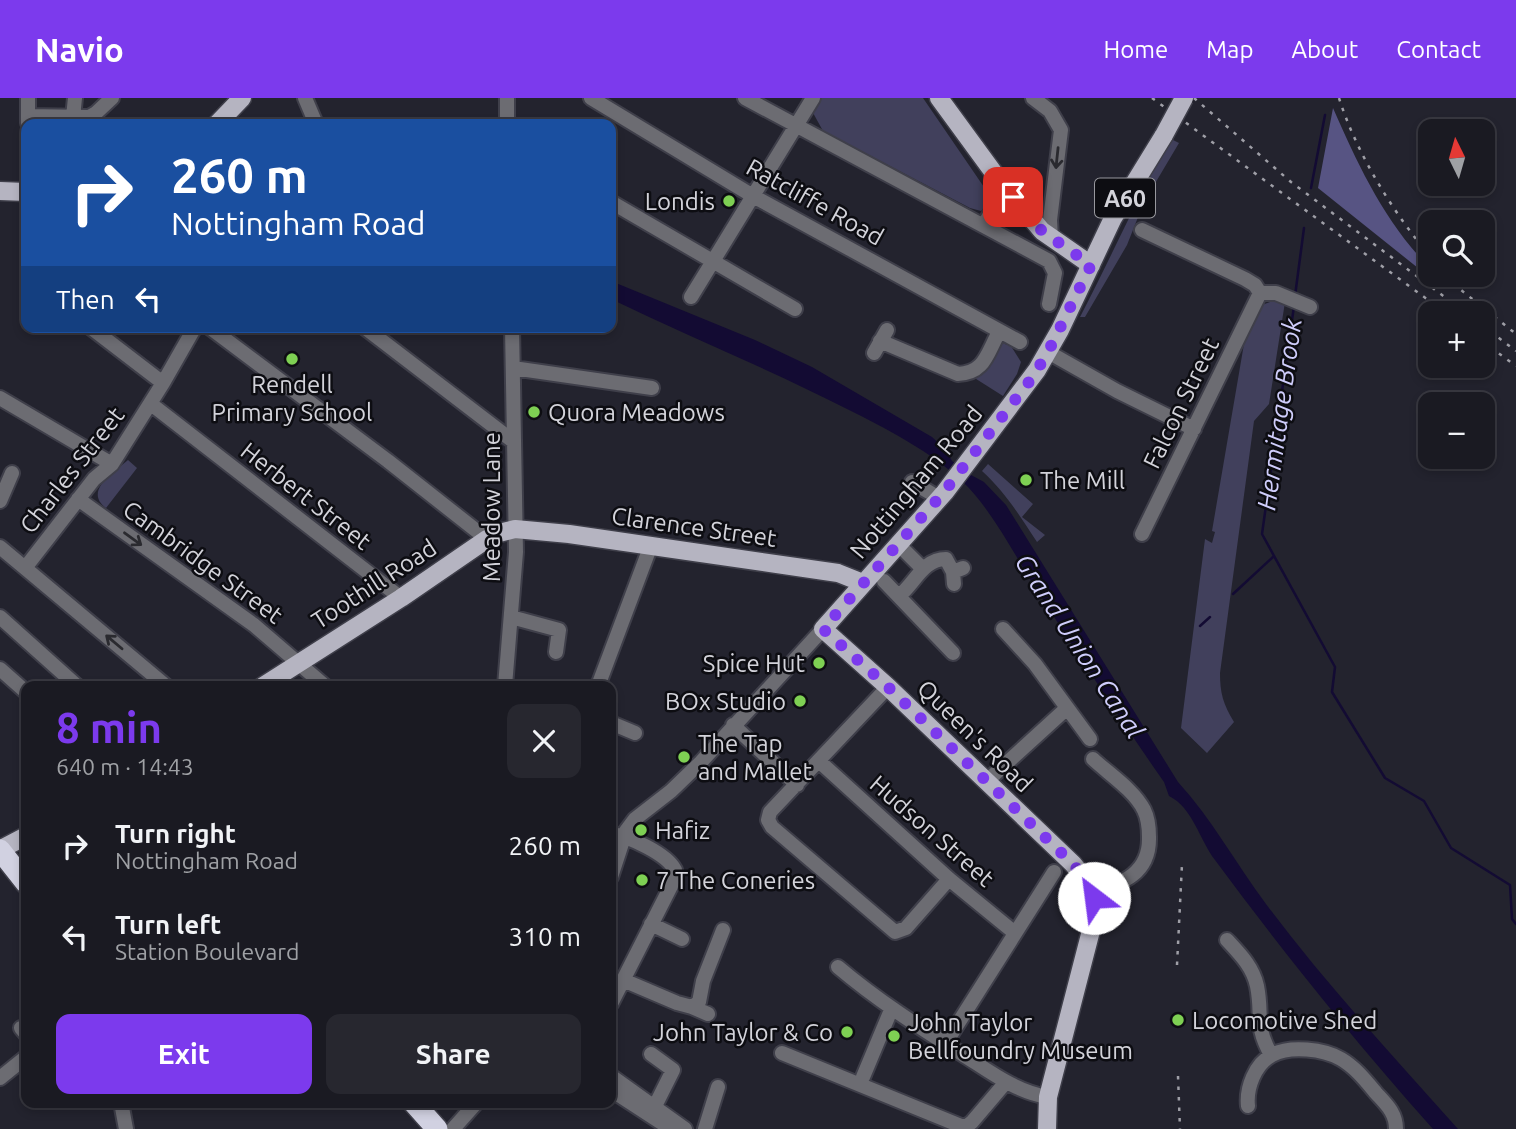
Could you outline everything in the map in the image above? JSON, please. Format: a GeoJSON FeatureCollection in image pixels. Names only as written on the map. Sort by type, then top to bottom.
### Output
{"type":"FeatureCollection","features":[{"type":"Feature","properties":{"kind":"highway"},"geometry":{"type":"LineString","coordinates":[[0,849],[21,877]]}},
{"type":"Feature","properties":{"kind":"highway"},"geometry":{"type":"LineString","coordinates":[[0,874],[21,893]]}},
{"type":"Feature","properties":{"kind":"highway"},"geometry":{"type":"LineString","coordinates":[[405,1108],[422,1129]]}},
{"type":"Feature","properties":{"kind":"highway"},"geometry":{"type":"LineString","coordinates":[[418,1108],[437,1129]]}},
{"type":"Feature","properties":{"kind":"main road"},"geometry":{"type":"LineString","coordinates":[[222,119],[242,98]]}},
{"type":"Feature","properties":{"kind":"main road"},"geometry":{"type":"LineString","coordinates":[[939,98],[999,180],[1042,231],[1091,265]]}},
{"type":"Feature","properties":{"kind":"main road","name":"Nottingham Road"},"geometry":{"type":"LineString","coordinates":[[823,629],[942,495],[1026,385],[1048,352],[1113,218],[1184,98]]}},
{"type":"Feature","properties":{"kind":"main road"},"geometry":{"type":"LineString","coordinates":[[0,191],[21,192]]}},
{"type":"Feature","properties":{"kind":"main road","name":"Toothill Road"},"geometry":{"type":"LineString","coordinates":[[271,681],[487,539],[515,530]]}},
{"type":"Feature","properties":{"kind":"main road","name":"Clarence Street"},"geometry":{"type":"LineString","coordinates":[[515,530],[652,545],[838,573],[863,583]]}},
{"type":"Feature","properties":{"kind":"main road","name":"Queen's Road"},"geometry":{"type":"LineString","coordinates":[[823,629],[888,687],[1073,864],[1092,892]]}},
{"type":"Feature","properties":{"kind":"main road"},"geometry":{"type":"LineString","coordinates":[[0,849],[21,838]]}},
{"type":"Feature","properties":{"kind":"main road"},"geometry":{"type":"LineString","coordinates":[[1047,1129],[1048,1097],[1094,919],[1092,892]]}},
{"type":"Feature","properties":{"kind":"street"},"geometry":{"type":"LineString","coordinates":[[28,98],[28,119]]}},
{"type":"Feature","properties":{"kind":"street"},"geometry":{"type":"LineString","coordinates":[[73,117],[75,98]]}},
{"type":"Feature","properties":{"kind":"street"},"geometry":{"type":"LineString","coordinates":[[43,119],[89,117],[112,98]]}},
{"type":"Feature","properties":{"kind":"street"},"geometry":{"type":"LineString","coordinates":[[305,98],[314,119]]}},
{"type":"Feature","properties":{"kind":"street"},"geometry":{"type":"LineString","coordinates":[[507,98],[507,119]]}},
{"type":"Feature","properties":{"kind":"street","name":"Ratcliffe Road"},"geometry":{"type":"LineString","coordinates":[[591,98],[753,196],[1020,342]]}},
{"type":"Feature","properties":{"kind":"street"},"geometry":{"type":"LineString","coordinates":[[745,98],[1049,261],[1059,274],[1049,304]]}},
{"type":"Feature","properties":{"kind":"street"},"geometry":{"type":"LineString","coordinates":[[691,297],[813,98]]}},
{"type":"Feature","properties":{"kind":"street"},"geometry":{"type":"LineString","coordinates":[[1033,98],[1050,111],[1061,130],[1051,238]]}},
{"type":"Feature","properties":{"kind":"street"},"geometry":{"type":"LineString","coordinates":[[616,205],[795,309]]}},
{"type":"Feature","properties":{"kind":"street"},"geometry":{"type":"LineString","coordinates":[[984,225],[993,209]]}},
{"type":"Feature","properties":{"kind":"street"},"geometry":{"type":"LineString","coordinates":[[1142,230],[1245,279],[1255,285],[1260,293],[1276,293],[1310,307]]}},
{"type":"Feature","properties":{"kind":"street","name":"Falcon Street"},"geometry":{"type":"LineString","coordinates":[[1142,534],[1260,293]]}},
{"type":"Feature","properties":{"kind":"street"},"geometry":{"type":"LineString","coordinates":[[880,341],[958,374],[970,374],[981,366],[999,332]]}},
{"type":"Feature","properties":{"kind":"street"},"geometry":{"type":"LineString","coordinates":[[98,333],[163,383]]}},
{"type":"Feature","properties":{"kind":"street","name":"Charles Street"},"geometry":{"type":"LineString","coordinates":[[25,568],[94,479],[112,464],[151,404],[192,333]]}},
{"type":"Feature","properties":{"kind":"street"},"geometry":{"type":"LineString","coordinates":[[217,333],[487,539]]}},
{"type":"Feature","properties":{"kind":"street"},"geometry":{"type":"LineString","coordinates":[[372,333],[514,442]]}},
{"type":"Feature","properties":{"kind":"street","name":"Meadow Lane"},"geometry":{"type":"LineString","coordinates":[[505,681],[515,530],[512,333]]}},
{"type":"Feature","properties":{"kind":"street"},"geometry":{"type":"LineString","coordinates":[[1048,352],[1117,391],[1194,429]]}},
{"type":"Feature","properties":{"kind":"street"},"geometry":{"type":"LineString","coordinates":[[513,368],[652,388]]}},
{"type":"Feature","properties":{"kind":"street"},"geometry":{"type":"LineString","coordinates":[[0,398],[112,464]]}},
{"type":"Feature","properties":{"kind":"street","name":"Herbert Street"},"geometry":{"type":"LineString","coordinates":[[151,404],[401,598]]}},
{"type":"Feature","properties":{"kind":"street"},"geometry":{"type":"LineString","coordinates":[[0,501],[12,473]]}},
{"type":"Feature","properties":{"kind":"street"},"geometry":{"type":"LineString","coordinates":[[912,482],[942,495]]}},
{"type":"Feature","properties":{"kind":"street","name":"Cambridge Street"},"geometry":{"type":"LineString","coordinates":[[78,499],[254,625],[319,681]]}},
{"type":"Feature","properties":{"kind":"street"},"geometry":{"type":"LineString","coordinates":[[898,544],[923,569]]}},
{"type":"Feature","properties":{"kind":"street"},"geometry":{"type":"LineString","coordinates":[[600,681],[652,545]]}},
{"type":"Feature","properties":{"kind":"street"},"geometry":{"type":"LineString","coordinates":[[0,547],[160,681]]}},
{"type":"Feature","properties":{"kind":"street"},"geometry":{"type":"LineString","coordinates":[[899,596],[933,561],[946,559],[957,575]]}},
{"type":"Feature","properties":{"kind":"street"},"geometry":{"type":"LineString","coordinates":[[884,582],[953,653]]}},
{"type":"Feature","properties":{"kind":"street"},"geometry":{"type":"LineString","coordinates":[[0,617],[71,681]]}},
{"type":"Feature","properties":{"kind":"street"},"geometry":{"type":"LineString","coordinates":[[511,617],[559,630],[556,652]]}},
{"type":"Feature","properties":{"kind":"street","name":"Nottingham Road"},"geometry":{"type":"LineString","coordinates":[[617,835],[678,784],[823,629]]}},
{"type":"Feature","properties":{"kind":"street"},"geometry":{"type":"LineString","coordinates":[[1003,629],[1035,664],[1090,739]]}},
{"type":"Feature","properties":{"kind":"street"},"geometry":{"type":"LineString","coordinates":[[0,669],[21,688]]}},
{"type":"Feature","properties":{"kind":"street"},"geometry":{"type":"LineString","coordinates":[[888,687],[770,812],[768,820],[772,827],[895,932],[906,928],[949,879]]}},
{"type":"Feature","properties":{"kind":"street"},"geometry":{"type":"LineString","coordinates":[[987,781],[1067,708]]}},
{"type":"Feature","properties":{"kind":"street"},"geometry":{"type":"LineString","coordinates":[[616,725],[635,733]]}},
{"type":"Feature","properties":{"kind":"street"},"geometry":{"type":"LineString","coordinates":[[733,725],[797,785]]}},
{"type":"Feature","properties":{"kind":"street"},"geometry":{"type":"LineString","coordinates":[[1092,892],[1132,877],[1145,861],[1149,845],[1148,820],[1144,809],[1093,759]]}},
{"type":"Feature","properties":{"kind":"street","name":"Hudson Street"},"geometry":{"type":"LineString","coordinates":[[820,762],[949,879],[1015,933]]}},
{"type":"Feature","properties":{"kind":"street"},"geometry":{"type":"LineString","coordinates":[[616,993],[675,877],[675,870],[666,859],[617,835]]}},
{"type":"Feature","properties":{"kind":"street"},"geometry":{"type":"LineString","coordinates":[[945,1044],[1054,872]]}},
{"type":"Feature","properties":{"kind":"street"},"geometry":{"type":"LineString","coordinates":[[651,924],[682,939]]}},
{"type":"Feature","properties":{"kind":"street"},"geometry":{"type":"LineString","coordinates":[[692,1007],[699,1002],[707,968],[723,930]]}},
{"type":"Feature","properties":{"kind":"street"},"geometry":{"type":"LineString","coordinates":[[1227,940],[1243,947],[1255,979],[1260,1034],[1271,1055]]}},
{"type":"Feature","properties":{"kind":"street"},"geometry":{"type":"LineString","coordinates":[[838,967],[891,1010],[1006,1082],[1048,1097]]}},
{"type":"Feature","properties":{"kind":"street"},"geometry":{"type":"LineString","coordinates":[[623,979],[708,1014]]}},
{"type":"Feature","properties":{"kind":"street"},"geometry":{"type":"LineString","coordinates":[[863,1077],[891,1010]]}},
{"type":"Feature","properties":{"kind":"street"},"geometry":{"type":"LineString","coordinates":[[1242,1100],[1253,1076],[1271,1055],[1298,1050],[1321,1052],[1340,1059],[1362,1076],[1395,1114],[1396,1129]]}},
{"type":"Feature","properties":{"kind":"street"},"geometry":{"type":"LineString","coordinates":[[782,1053],[961,1126],[972,1122],[1006,1082]]}},
{"type":"Feature","properties":{"kind":"street"},"geometry":{"type":"LineString","coordinates":[[651,1054],[673,1070],[654,1108]]}},
{"type":"Feature","properties":{"kind":"street"},"geometry":{"type":"LineString","coordinates":[[0,1078],[21,1061]]}},
{"type":"Feature","properties":{"kind":"street"},"geometry":{"type":"LineString","coordinates":[[616,1080],[685,1129]]}},
{"type":"Feature","properties":{"kind":"street"},"geometry":{"type":"LineString","coordinates":[[705,1129],[718,1087]]}},
{"type":"Feature","properties":{"kind":"street"},"geometry":{"type":"LineString","coordinates":[[616,1093],[671,1129]]}},
{"type":"Feature","properties":{"kind":"street"},"geometry":{"type":"LineString","coordinates":[[122,1108],[126,1129]]}},
{"type":"Feature","properties":{"kind":"street"},"geometry":{"type":"LineString","coordinates":[[453,1129],[472,1108]]}},
{"type":"Feature","properties":{"kind":"shaded area"},"geometry":{"type":"Polygon","coordinates":[[[820,98],[923,98],[986,190],[989,204],[981,211],[970,208],[823,131],[812,111],[820,98]]]}},
{"type":"Feature","properties":{"kind":"shaded area"},"geometry":{"type":"Polygon","coordinates":[[[1333,108],[1352,151],[1386,213],[1418,255],[1418,268],[1318,188],[1333,108]]]}},
{"type":"Feature","properties":{"kind":"shaded area"},"geometry":{"type":"Polygon","coordinates":[[[1171,139],[1179,143],[1144,202],[1127,245],[1085,317],[1080,317],[1147,183],[1171,139]]]}},
{"type":"Feature","properties":{"kind":"shaded area"},"geometry":{"type":"Polygon","coordinates":[[[1275,300],[1285,302],[1269,404],[1254,421],[1220,673],[1223,698],[1234,722],[1207,753],[1181,728],[1205,539],[1212,543],[1215,532],[1212,531],[1245,338],[1262,305],[1275,300]]]}},
{"type":"Feature","properties":{"kind":"shaded area"},"geometry":{"type":"Polygon","coordinates":[[[1002,343],[1011,346],[1021,362],[1003,396],[973,377],[1002,343]]]}},
{"type":"Feature","properties":{"kind":"shaded area"},"geometry":{"type":"Polygon","coordinates":[[[128,460],[137,468],[106,508],[100,502],[99,489],[109,476],[128,460]]]}},
{"type":"Feature","properties":{"kind":"shaded area"},"geometry":{"type":"Polygon","coordinates":[[[988,464],[1033,504],[1022,517],[1045,535],[1037,542],[1005,496],[982,471],[988,464]]]}},
{"type":"Feature","properties":{"kind":"water","name":"Grand Union Canal"},"geometry":{"type":"Polygon","coordinates":[[[616,283],[755,340],[812,367],[932,437],[946,450],[952,461],[984,482],[1006,505],[1178,782],[1202,811],[1266,904],[1335,990],[1458,1129],[1433,1129],[1348,1030],[1267,929],[1209,852],[1190,816],[1169,796],[1164,782],[973,492],[950,471],[908,441],[877,424],[616,301],[616,283]]]}},
{"type":"Feature","properties":{"kind":"waterway","name":"Hermitage Brook"},"geometry":{"type":"LineString","coordinates":[[1311,188],[1325,115]]}},
{"type":"Feature","properties":{"kind":"waterway","name":"Hermitage Brook"},"geometry":{"type":"LineString","coordinates":[[1295,296],[1304,228]]}},
{"type":"Feature","properties":{"kind":"waterway","name":"Hermitage Brook"},"geometry":{"type":"LineString","coordinates":[[1294,306],[1262,534],[1335,667],[1332,692],[1385,778],[1424,801],[1451,848],[1510,885],[1512,919],[1516,924]]}},
{"type":"Feature","properties":{"kind":"waterway"},"geometry":{"type":"LineString","coordinates":[[1233,594],[1274,556]]}},
{"type":"Feature","properties":{"kind":"waterway"},"geometry":{"type":"LineString","coordinates":[[1200,626],[1210,617]]}},
{"type":"Feature","properties":{"kind":"railway"},"geometry":{"type":"LineString","coordinates":[[1152,98],[1430,301]]}},
{"type":"Feature","properties":{"kind":"railway"},"geometry":{"type":"LineString","coordinates":[[1194,98],[1291,182],[1450,301]]}},
{"type":"Feature","properties":{"kind":"railway"},"geometry":{"type":"LineString","coordinates":[[1339,98],[1355,139],[1377,181],[1418,240]]}},
{"type":"Feature","properties":{"kind":"railway"},"geometry":{"type":"LineString","coordinates":[[1458,287],[1516,334]]}},
{"type":"Feature","properties":{"kind":"railway"},"geometry":{"type":"LineString","coordinates":[[1495,335],[1516,351]]}},
{"type":"Feature","properties":{"kind":"railway"},"geometry":{"type":"LineString","coordinates":[[1495,351],[1516,366]]}},
{"type":"Feature","properties":{"kind":"railway"},"geometry":{"type":"LineString","coordinates":[[1177,965],[1182,864]]}},
{"type":"Feature","properties":{"kind":"railway"},"geometry":{"type":"LineString","coordinates":[[1178,1076],[1180,1129]]}},
{"type":"Feature","properties":{"kind":"place","name":"Londis"},"geometry":{"type":"Point","coordinates":[729,201]}},
{"type":"Feature","properties":{"kind":"place","name":"Rendell Primary School"},"geometry":{"type":"Point","coordinates":[292,359]}},
{"type":"Feature","properties":{"kind":"place","name":"Quora Meadows"},"geometry":{"type":"Point","coordinates":[534,412]}},
{"type":"Feature","properties":{"kind":"place","name":"The Mill"},"geometry":{"type":"Point","coordinates":[1026,480]}},
{"type":"Feature","properties":{"kind":"place","name":"Spice Hut"},"geometry":{"type":"Point","coordinates":[819,663]}},
{"type":"Feature","properties":{"kind":"place","name":"BOx Studio"},"geometry":{"type":"Point","coordinates":[800,701]}},
{"type":"Feature","properties":{"kind":"place","name":"The Tap and Mallet"},"geometry":{"type":"Point","coordinates":[684,757]}},
{"type":"Feature","properties":{"kind":"place","name":"Hafiz"},"geometry":{"type":"Point","coordinates":[641,830]}},
{"type":"Feature","properties":{"kind":"place","name":"7 The Coneries"},"geometry":{"type":"Point","coordinates":[642,880]}},
{"type":"Feature","properties":{"kind":"place","name":"Locomotive Shed"},"geometry":{"type":"Point","coordinates":[1178,1020]}},
{"type":"Feature","properties":{"kind":"place","name":"John Taylor & Co"},"geometry":{"type":"Point","coordinates":[847,1032]}},
{"type":"Feature","properties":{"kind":"place","name":"John Taylor Bellfoundry Museum"},"geometry":{"type":"Point","coordinates":[894,1036]}},
{"type":"Feature","properties":{"kind":"route"},"geometry":{"type":"LineString","coordinates":[[1013,197],[1042,231],[1091,265],[1048,352],[1032,378],[944,492],[823,629],[888,687],[1073,864],[1086,880],[1094,898]]}}]}
